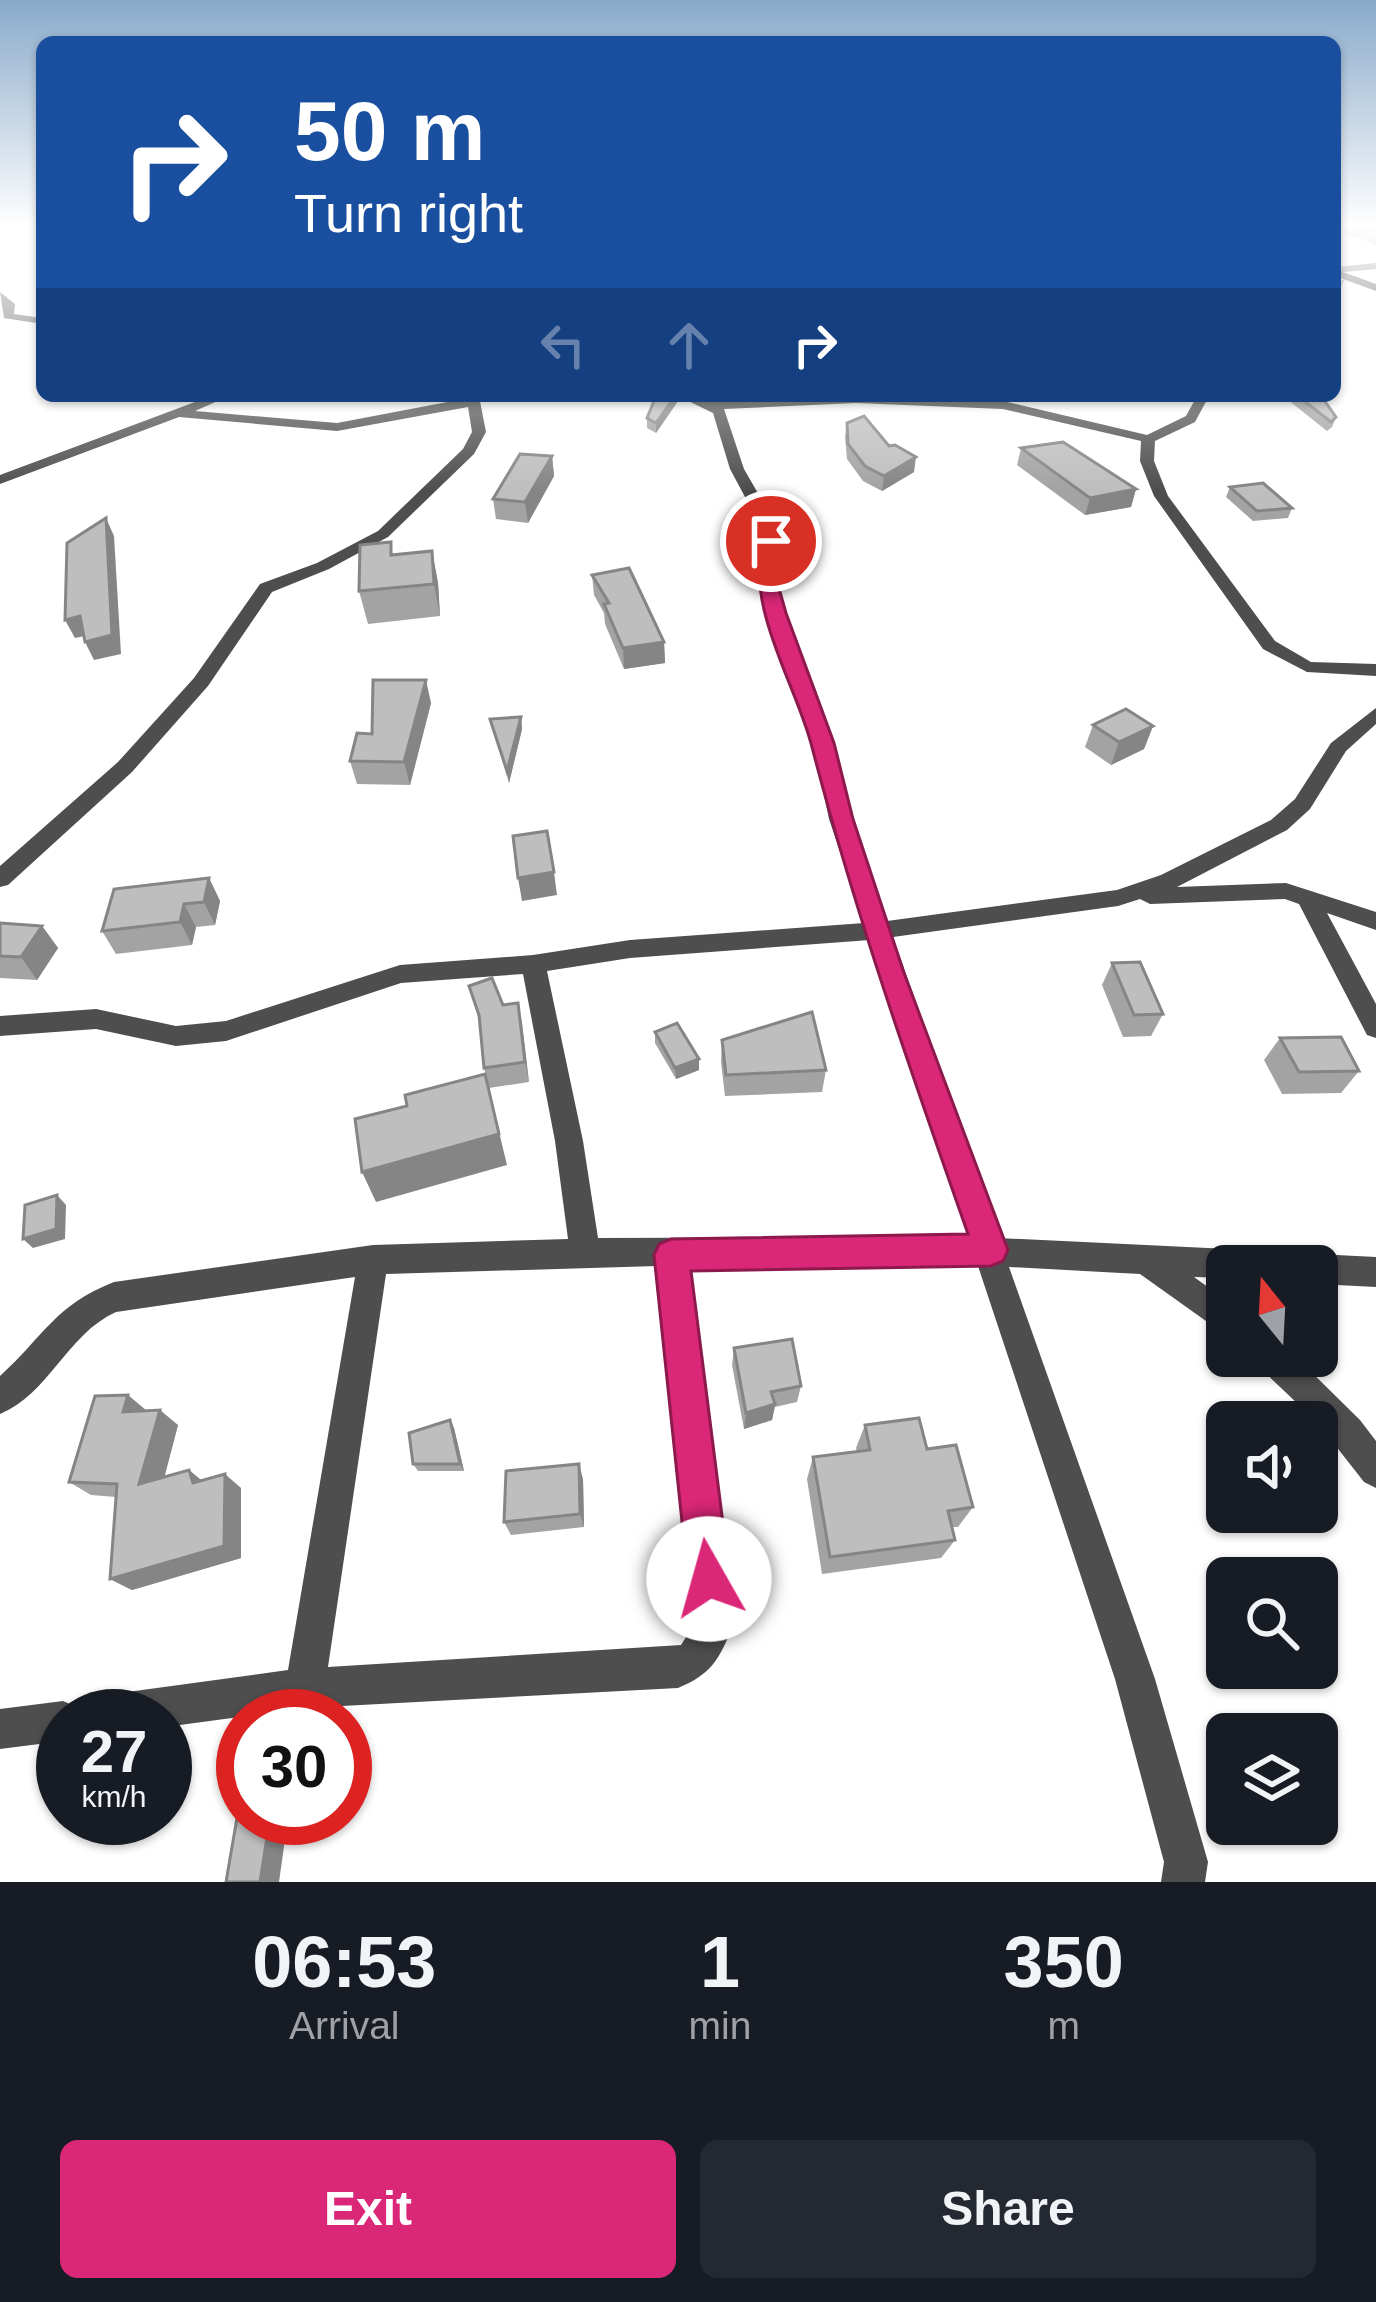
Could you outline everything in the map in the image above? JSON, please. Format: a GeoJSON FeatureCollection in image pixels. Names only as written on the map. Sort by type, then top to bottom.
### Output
{"type":"FeatureCollection","features":[{"type":"Feature","properties":{"kind":"street"},"geometry":{"type":"LineString","coordinates":[[0,480],[206,402]]}},
{"type":"Feature","properties":{"kind":"street"},"geometry":{"type":"LineString","coordinates":[[175,413],[337,427],[458,402]]}},
{"type":"Feature","properties":{"kind":"street"},"geometry":{"type":"LineString","coordinates":[[0,879],[125,767],[201,682],[266,588],[323,566],[382,534],[470,452],[479,432],[473,402]]}},
{"type":"Feature","properties":{"kind":"street"},"geometry":{"type":"LineString","coordinates":[[700,402],[721,415],[737,469],[766,521],[771,541],[769,585],[776,613],[823,743],[840,819],[876,931],[991,1250],[1135,1679],[1186,1862],[1183,1882]]}},
{"type":"Feature","properties":{"kind":"street"},"geometry":{"type":"LineString","coordinates":[[711,406],[794,402]]}},
{"type":"Feature","properties":{"kind":"street"},"geometry":{"type":"LineString","coordinates":[[930,402],[1003,405],[1148,439],[1190,421],[1200,412],[1202,402]]}},
{"type":"Feature","properties":{"kind":"street"},"geometry":{"type":"LineString","coordinates":[[1148,439],[1147,461],[1161,496],[1269,645],[1307,667],[1376,670]]}},
{"type":"Feature","properties":{"kind":"street"},"geometry":{"type":"LineString","coordinates":[[1118,898],[1169,880],[1279,825],[1303,804],[1338,746],[1376,714]]}},
{"type":"Feature","properties":{"kind":"street"},"geometry":{"type":"LineString","coordinates":[[0,1026],[97,1019],[176,1036],[226,1031],[400,974],[533,964],[630,949],[876,931],[1118,898],[1250,891],[1307,897],[1376,921]]}},
{"type":"Feature","properties":{"kind":"street"},"geometry":{"type":"LineString","coordinates":[[1307,897],[1376,1028]]}},
{"type":"Feature","properties":{"kind":"street"},"geometry":{"type":"LineString","coordinates":[[533,964],[585,1253]]}},
{"type":"Feature","properties":{"kind":"street"},"geometry":{"type":"LineString","coordinates":[[0,1397],[31,1370],[66,1322],[92,1305],[134,1294],[374,1260],[991,1250],[1206,1262]]}},
{"type":"Feature","properties":{"kind":"street"},"geometry":{"type":"LineString","coordinates":[[192,1703],[305,1688],[678,1668],[695,1659],[714,1626],[671,1255]]}},
{"type":"Feature","properties":{"kind":"street"},"geometry":{"type":"LineString","coordinates":[[1144,1259],[1206,1305]]}},
{"type":"Feature","properties":{"kind":"street"},"geometry":{"type":"LineString","coordinates":[[305,1688],[374,1260]]}},
{"type":"Feature","properties":{"kind":"street"},"geometry":{"type":"LineString","coordinates":[[1338,1270],[1376,1272]]}},
{"type":"Feature","properties":{"kind":"street"},"geometry":{"type":"LineString","coordinates":[[1293,1377],[1348,1432],[1376,1470]]}},
{"type":"Feature","properties":{"kind":"street"},"geometry":{"type":"LineString","coordinates":[[0,1730],[36,1725]]}},
{"type":"Feature","properties":{"kind":"building"},"geometry":{"type":"Polygon","coordinates":[[[654,402],[671,402],[656,423],[647,418],[654,402]]]}},
{"type":"Feature","properties":{"kind":"building"},"geometry":{"type":"Polygon","coordinates":[[[1306,402],[1325,402],[1336,417],[1331,422],[1306,402]]]}},
{"type":"Feature","properties":{"kind":"building"},"geometry":{"type":"Polygon","coordinates":[[[864,416],[889,446],[916,457],[884,476],[865,466],[848,444],[847,423],[864,416]]]}},
{"type":"Feature","properties":{"kind":"building"},"geometry":{"type":"Polygon","coordinates":[[[1063,442],[1136,489],[1090,498],[1021,448],[1063,442]]]}},
{"type":"Feature","properties":{"kind":"building"},"geometry":{"type":"Polygon","coordinates":[[[520,454],[552,456],[525,502],[493,499],[520,454]]]}},
{"type":"Feature","properties":{"kind":"building"},"geometry":{"type":"Polygon","coordinates":[[[1263,483],[1292,508],[1257,511],[1230,487],[1263,483]]]}},
{"type":"Feature","properties":{"kind":"building"},"geometry":{"type":"Polygon","coordinates":[[[106,518],[112,635],[85,642],[80,616],[65,620],[67,543],[106,518]]]}},
{"type":"Feature","properties":{"kind":"building"},"geometry":{"type":"Polygon","coordinates":[[[391,542],[391,555],[432,551],[434,584],[359,591],[360,545],[391,542]]]}},
{"type":"Feature","properties":{"kind":"building"},"geometry":{"type":"Polygon","coordinates":[[[629,568],[664,642],[623,648],[604,604],[609,603],[592,575],[629,568]]]}},
{"type":"Feature","properties":{"kind":"building"},"geometry":{"type":"Polygon","coordinates":[[[373,680],[426,680],[404,762],[350,761],[357,733],[372,734],[373,680]]]}},
{"type":"Feature","properties":{"kind":"building"},"geometry":{"type":"Polygon","coordinates":[[[1126,709],[1153,726],[1119,742],[1093,725],[1126,709]]]}},
{"type":"Feature","properties":{"kind":"building"},"geometry":{"type":"Polygon","coordinates":[[[521,717],[507,771],[490,719],[521,717]]]}},
{"type":"Feature","properties":{"kind":"building"},"geometry":{"type":"Polygon","coordinates":[[[547,831],[554,872],[518,878],[513,836],[547,831]]]}},
{"type":"Feature","properties":{"kind":"building"},"geometry":{"type":"Polygon","coordinates":[[[209,878],[204,902],[184,904],[180,922],[102,931],[114,889],[209,878]]]}},
{"type":"Feature","properties":{"kind":"building"},"geometry":{"type":"Polygon","coordinates":[[[0,923],[42,926],[21,957],[0,956],[0,923]]]}},
{"type":"Feature","properties":{"kind":"building"},"geometry":{"type":"Polygon","coordinates":[[[1140,962],[1163,1014],[1134,1015],[1112,963],[1140,962]]]}},
{"type":"Feature","properties":{"kind":"building"},"geometry":{"type":"Polygon","coordinates":[[[492,978],[503,1005],[518,1003],[525,1062],[484,1068],[479,1015],[469,986],[492,978]]]}},
{"type":"Feature","properties":{"kind":"building"},"geometry":{"type":"Polygon","coordinates":[[[812,1012],[826,1070],[726,1075],[722,1040],[812,1012]]]}},
{"type":"Feature","properties":{"kind":"building"},"geometry":{"type":"Polygon","coordinates":[[[677,1023],[699,1059],[675,1068],[655,1032],[677,1023]]]}},
{"type":"Feature","properties":{"kind":"building"},"geometry":{"type":"Polygon","coordinates":[[[1341,1037],[1359,1071],[1299,1072],[1280,1038],[1341,1037]]]}},
{"type":"Feature","properties":{"kind":"building"},"geometry":{"type":"Polygon","coordinates":[[[485,1074],[499,1134],[362,1172],[355,1119],[407,1106],[405,1095],[485,1074]]]}},
{"type":"Feature","properties":{"kind":"building"},"geometry":{"type":"Polygon","coordinates":[[[57,1195],[56,1229],[23,1239],[25,1205],[57,1195]]]}},
{"type":"Feature","properties":{"kind":"building"},"geometry":{"type":"Polygon","coordinates":[[[792,1339],[801,1386],[771,1392],[775,1404],[746,1413],[734,1348],[792,1339]]]}},
{"type":"Feature","properties":{"kind":"building"},"geometry":{"type":"Polygon","coordinates":[[[128,1395],[123,1412],[160,1410],[139,1484],[189,1470],[193,1483],[225,1474],[224,1546],[110,1579],[117,1484],[69,1482],[95,1396],[128,1395]]]}},
{"type":"Feature","properties":{"kind":"building"},"geometry":{"type":"Polygon","coordinates":[[[919,1418],[927,1449],[956,1445],[973,1507],[948,1511],[955,1540],[830,1557],[813,1457],[870,1450],[865,1425],[919,1418]]]}},
{"type":"Feature","properties":{"kind":"building"},"geometry":{"type":"Polygon","coordinates":[[[450,1420],[460,1464],[413,1464],[409,1433],[450,1420]]]}},
{"type":"Feature","properties":{"kind":"building"},"geometry":{"type":"Polygon","coordinates":[[[579,1464],[580,1514],[504,1522],[506,1471],[579,1464]]]}},
{"type":"Feature","properties":{"kind":"building"},"geometry":{"type":"Polygon","coordinates":[[[232,1845],[266,1845],[260,1882],[226,1882],[232,1845]]]}},
{"type":"Feature","properties":{"kind":"route"},"geometry":{"type":"LineString","coordinates":[[709,1579],[671,1255],[991,1250],[890,973],[840,819],[823,743],[776,613],[769,585],[771,541]]}}]}
